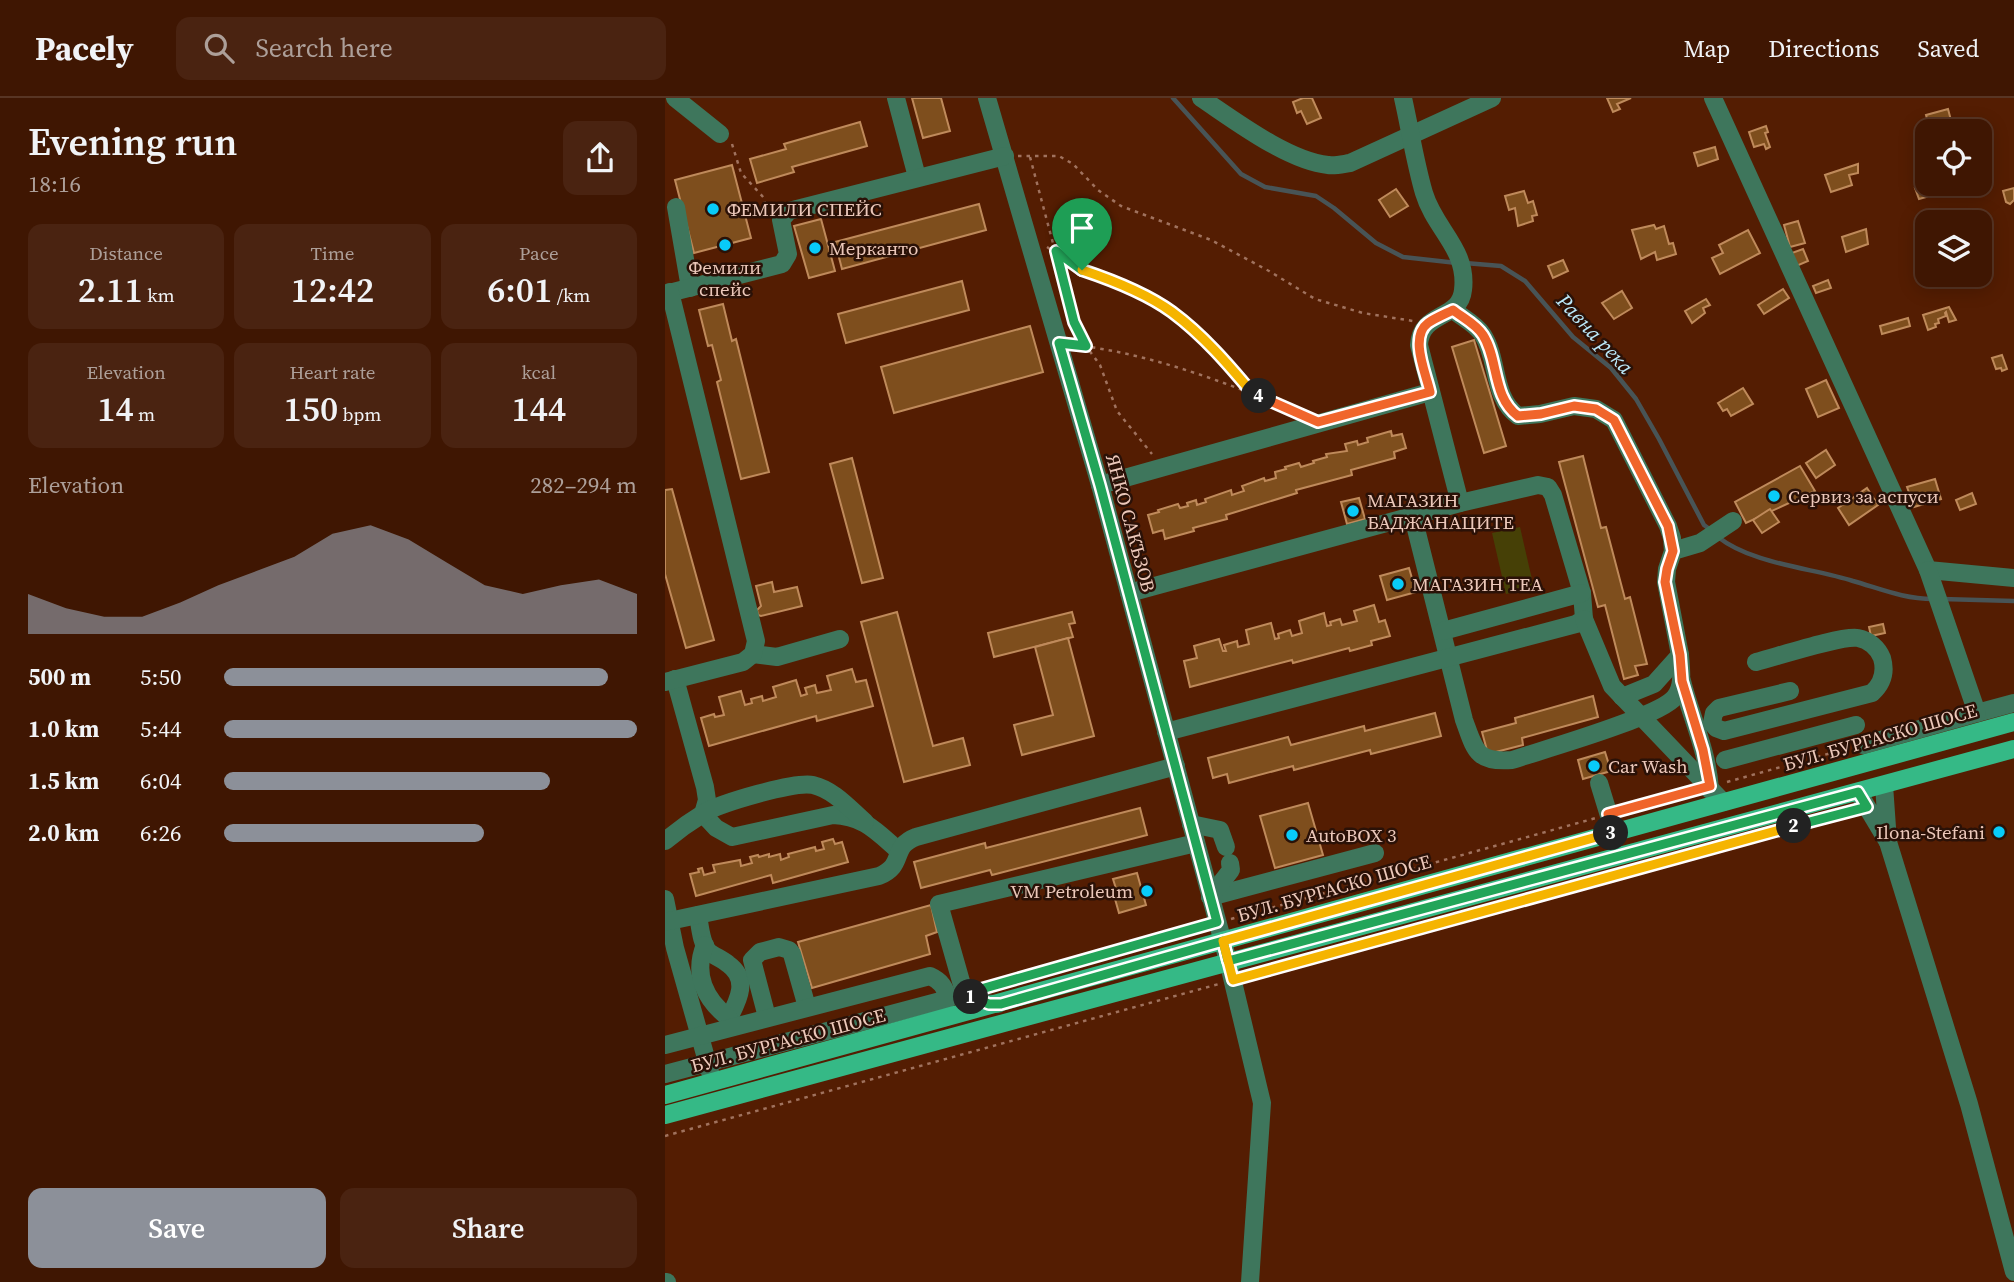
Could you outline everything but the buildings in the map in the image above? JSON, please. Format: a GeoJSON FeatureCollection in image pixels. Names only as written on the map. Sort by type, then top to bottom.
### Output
{"type":"FeatureCollection","features":[{"type":"Feature","properties":{"kind":"main road","name":"БУЛ. БУРГАСКО ШОСЕ"},"geometry":{"type":"LineString","coordinates":[[665,1095],[1001,1004],[1613,832],[1713,791],[1868,762],[2014,722]]}},
{"type":"Feature","properties":{"kind":"main road","name":"БУЛ. БУРГАСКО ШОСЕ"},"geometry":{"type":"LineString","coordinates":[[665,1115],[1228,961],[1862,799],[1884,785],[2014,749]]}},
{"type":"Feature","properties":{"kind":"street"},"geometry":{"type":"LineString","coordinates":[[675,98],[720,134]]}},
{"type":"Feature","properties":{"kind":"street"},"geometry":{"type":"LineString","coordinates":[[896,98],[918,177]]}},
{"type":"Feature","properties":{"kind":"street","name":"ЯНКО САКЪЗОВ"},"geometry":{"type":"LineString","coordinates":[[987,98],[1100,485],[1223,941],[1262,1103],[1250,1282]]}},
{"type":"Feature","properties":{"kind":"street"},"geometry":{"type":"LineString","coordinates":[[1201,98],[1264,140],[1308,160],[1329,165],[1350,163],[1492,98]]}},
{"type":"Feature","properties":{"kind":"street"},"geometry":{"type":"LineString","coordinates":[[1403,98],[1424,193],[1432,215],[1459,254],[1464,272],[1463,294],[1453,310],[1427,324],[1420,334],[1419,345],[1460,503]]}},
{"type":"Feature","properties":{"kind":"street"},"geometry":{"type":"LineString","coordinates":[[1713,98],[1928,570],[1977,713]]}},
{"type":"Feature","properties":{"kind":"street"},"geometry":{"type":"LineString","coordinates":[[703,814],[707,800],[705,787],[670,681],[744,662],[756,647],[755,634],[667,293],[782,264],[788,254],[781,224],[783,216],[793,209],[1005,156]]}},
{"type":"Feature","properties":{"kind":"street"},"geometry":{"type":"LineString","coordinates":[[676,207],[690,288]]}},
{"type":"Feature","properties":{"kind":"street"},"geometry":{"type":"LineString","coordinates":[[1453,310],[1485,337],[1505,402],[1508,409],[1518,416],[1574,406],[1596,409],[1614,420],[1668,526],[1673,551],[1665,582],[1680,655],[1682,681],[1713,791]]}},
{"type":"Feature","properties":{"kind":"street"},"geometry":{"type":"LineString","coordinates":[[1100,485],[1430,392]]}},
{"type":"Feature","properties":{"kind":"street"},"geometry":{"type":"LineString","coordinates":[[1129,593],[1460,503],[1538,485],[1548,487],[1553,495],[1582,593],[1584,619],[1612,686],[1713,791]]}},
{"type":"Feature","properties":{"kind":"street"},"geometry":{"type":"LineString","coordinates":[[1413,517],[1464,720],[1473,744],[1481,756],[1494,762],[1512,760],[1640,717],[1663,707],[1675,697],[1682,681]]}},
{"type":"Feature","properties":{"kind":"street"},"geometry":{"type":"LineString","coordinates":[[1673,551],[1700,543],[1734,521]]}},
{"type":"Feature","properties":{"kind":"street"},"geometry":{"type":"LineString","coordinates":[[1928,570],[2014,578]]}},
{"type":"Feature","properties":{"kind":"street"},"geometry":{"type":"LineString","coordinates":[[1443,631],[1582,593]]}},
{"type":"Feature","properties":{"kind":"street"},"geometry":{"type":"LineString","coordinates":[[1166,732],[1576,624],[1584,619]]}},
{"type":"Feature","properties":{"kind":"street"},"geometry":{"type":"LineString","coordinates":[[1756,662],[1849,637],[1868,641],[1880,654],[1883,663],[1881,681],[1872,693],[1724,731],[1712,723],[1714,713],[1720,708],[1790,691]]}},
{"type":"Feature","properties":{"kind":"street"},"geometry":{"type":"LineString","coordinates":[[753,654],[777,657],[840,639]]}},
{"type":"Feature","properties":{"kind":"street"},"geometry":{"type":"LineString","coordinates":[[1622,698],[1654,684],[1680,655]]}},
{"type":"Feature","properties":{"kind":"street"},"geometry":{"type":"LineString","coordinates":[[1848,701],[1868,762]]}},
{"type":"Feature","properties":{"kind":"street"},"geometry":{"type":"LineString","coordinates":[[1863,744],[2014,703]]}},
{"type":"Feature","properties":{"kind":"street"},"geometry":{"type":"LineString","coordinates":[[1725,760],[1856,725]]}},
{"type":"Feature","properties":{"kind":"street"},"geometry":{"type":"LineString","coordinates":[[667,921],[879,876],[890,871],[897,863],[899,851],[905,841],[1176,766]]}},
{"type":"Feature","properties":{"kind":"street"},"geometry":{"type":"LineString","coordinates":[[1599,783],[1613,832]]}},
{"type":"Feature","properties":{"kind":"street"},"geometry":{"type":"LineString","coordinates":[[665,841],[719,806],[797,784],[811,784],[836,796],[899,851]]}},
{"type":"Feature","properties":{"kind":"street"},"geometry":{"type":"LineString","coordinates":[[1884,785],[1888,842],[1969,1104],[2014,1272]]}},
{"type":"Feature","properties":{"kind":"street"},"geometry":{"type":"LineString","coordinates":[[1862,799],[1888,842]]}},
{"type":"Feature","properties":{"kind":"street"},"geometry":{"type":"LineString","coordinates":[[703,814],[716,828],[732,837],[833,815],[850,815],[865,822]]}},
{"type":"Feature","properties":{"kind":"street"},"geometry":{"type":"LineString","coordinates":[[1191,824],[1220,830],[1228,855],[1231,870],[1210,897]]}},
{"type":"Feature","properties":{"kind":"street"},"geometry":{"type":"LineString","coordinates":[[1001,1004],[978,1001],[967,993],[958,974],[939,904],[1196,843]]}},
{"type":"Feature","properties":{"kind":"street"},"geometry":{"type":"LineString","coordinates":[[1210,897],[1375,853]]}},
{"type":"Feature","properties":{"kind":"street"},"geometry":{"type":"LineString","coordinates":[[665,899],[667,921],[713,1082]]}},
{"type":"Feature","properties":{"kind":"street"},"geometry":{"type":"LineString","coordinates":[[698,915],[705,945],[709,951],[732,967],[741,982],[738,1001],[730,1022]]}},
{"type":"Feature","properties":{"kind":"street"},"geometry":{"type":"LineString","coordinates":[[705,945],[700,956],[702,982],[713,1005],[730,1022]]}},
{"type":"Feature","properties":{"kind":"street"},"geometry":{"type":"LineString","coordinates":[[767,1017],[752,960],[760,952],[779,947],[785,947],[792,954],[807,1007]]}},
{"type":"Feature","properties":{"kind":"street"},"geometry":{"type":"LineString","coordinates":[[665,1045],[730,1022],[767,1017],[930,976],[939,980],[948,999],[665,1074]]}},
{"type":"Feature","properties":{"kind":"path"},"geometry":{"type":"LineString","coordinates":[[720,134],[732,143],[741,173],[764,198],[768,216],[783,216]]}},
{"type":"Feature","properties":{"kind":"path"},"geometry":{"type":"LineString","coordinates":[[1005,156],[1059,156],[1073,164],[1098,190],[1121,206],[1211,240],[1315,299],[1363,313],[1427,324]]}},
{"type":"Feature","properties":{"kind":"path"},"geometry":{"type":"LineString","coordinates":[[1030,156],[1074,322],[1086,346],[1100,365],[1117,411],[1164,467]]}},
{"type":"Feature","properties":{"kind":"path"},"geometry":{"type":"LineString","coordinates":[[1029,238],[1056,251],[1082,270],[1111,280],[1170,311],[1216,350],[1253,394]]}},
{"type":"Feature","properties":{"kind":"path"},"geometry":{"type":"LineString","coordinates":[[1059,343],[1086,346],[1170,366],[1253,394],[1318,422]]}},
{"type":"Feature","properties":{"kind":"path"},"geometry":{"type":"LineString","coordinates":[[967,993],[1608,814],[1713,791],[1863,744]]}},
{"type":"Feature","properties":{"kind":"path"},"geometry":{"type":"LineString","coordinates":[[665,1136],[1233,980],[1862,799]]}},
{"type":"Feature","properties":{"kind":"shaded area"},"geometry":{"type":"Polygon","coordinates":[[[1520,527],[1534,588],[1506,594],[1492,533],[1520,527]]]}},
{"type":"Feature","properties":{"kind":"waterway","name":"Равна река"},"geometry":{"type":"LineString","coordinates":[[1173,98],[1241,174],[1265,187],[1316,196],[1376,243],[1403,257],[1457,263]]}},
{"type":"Feature","properties":{"kind":"waterway","name":"Равна река"},"geometry":{"type":"LineString","coordinates":[[1465,263],[1501,266],[1525,281],[1573,337],[1611,368],[1636,399],[1704,525],[1712,531]]}},
{"type":"Feature","properties":{"kind":"waterway","name":"Равна река"},"geometry":{"type":"LineString","coordinates":[[1718,537],[1732,546],[1765,559],[1902,595],[1933,599]]}},
{"type":"Feature","properties":{"kind":"waterway","name":"Равна река"},"geometry":{"type":"LineString","coordinates":[[1942,599],[2014,601]]}},
{"type":"Feature","properties":{"kind":"place","name":"ФЕМИЛИ СПЕЙС"},"geometry":{"type":"Point","coordinates":[713,209]}},
{"type":"Feature","properties":{"kind":"place","name":"Фемили спейс"},"geometry":{"type":"Point","coordinates":[725,245]}},
{"type":"Feature","properties":{"kind":"place","name":"Мерканто"},"geometry":{"type":"Point","coordinates":[815,248]}},
{"type":"Feature","properties":{"kind":"place","name":"Сервиз за аспуси"},"geometry":{"type":"Point","coordinates":[1774,496]}},
{"type":"Feature","properties":{"kind":"place","name":"МАГАЗИН БАДЖАНАЦИТЕ"},"geometry":{"type":"Point","coordinates":[1353,511]}},
{"type":"Feature","properties":{"kind":"place","name":"МАГАЗИН ТЕА"},"geometry":{"type":"Point","coordinates":[1398,584]}},
{"type":"Feature","properties":{"kind":"place","name":"Car Wash"},"geometry":{"type":"Point","coordinates":[1594,766]}},
{"type":"Feature","properties":{"kind":"place","name":"Ilona-Stefani"},"geometry":{"type":"Point","coordinates":[1999,832]}},
{"type":"Feature","properties":{"kind":"place","name":"AutoBOX 3"},"geometry":{"type":"Point","coordinates":[1292,835]}},
{"type":"Feature","properties":{"kind":"place","name":"VM Petroleum"},"geometry":{"type":"Point","coordinates":[1147,891]}},
{"type":"Feature","properties":{"kind":"route"},"geometry":{"type":"LineString","coordinates":[[1082,270],[1056,251],[1074,322],[1086,346],[1059,343],[1100,485],[1217,922],[967,993],[978,1001],[1001,1004],[1223,941],[1228,961],[1858,792],[1867,807],[1233,980],[1223,941],[1613,832],[1608,814],[1710,786],[1703,750],[1682,681],[1673,613],[1665,582],[1673,551],[1672,538],[1614,420],[1596,409],[1574,406],[1518,416],[1508,409],[1502,395],[1485,337],[1453,310],[1427,324],[1420,334],[1419,345],[1430,392],[1318,422],[1253,394],[1216,350],[1170,311],[1111,280],[1082,270]]}}]}
